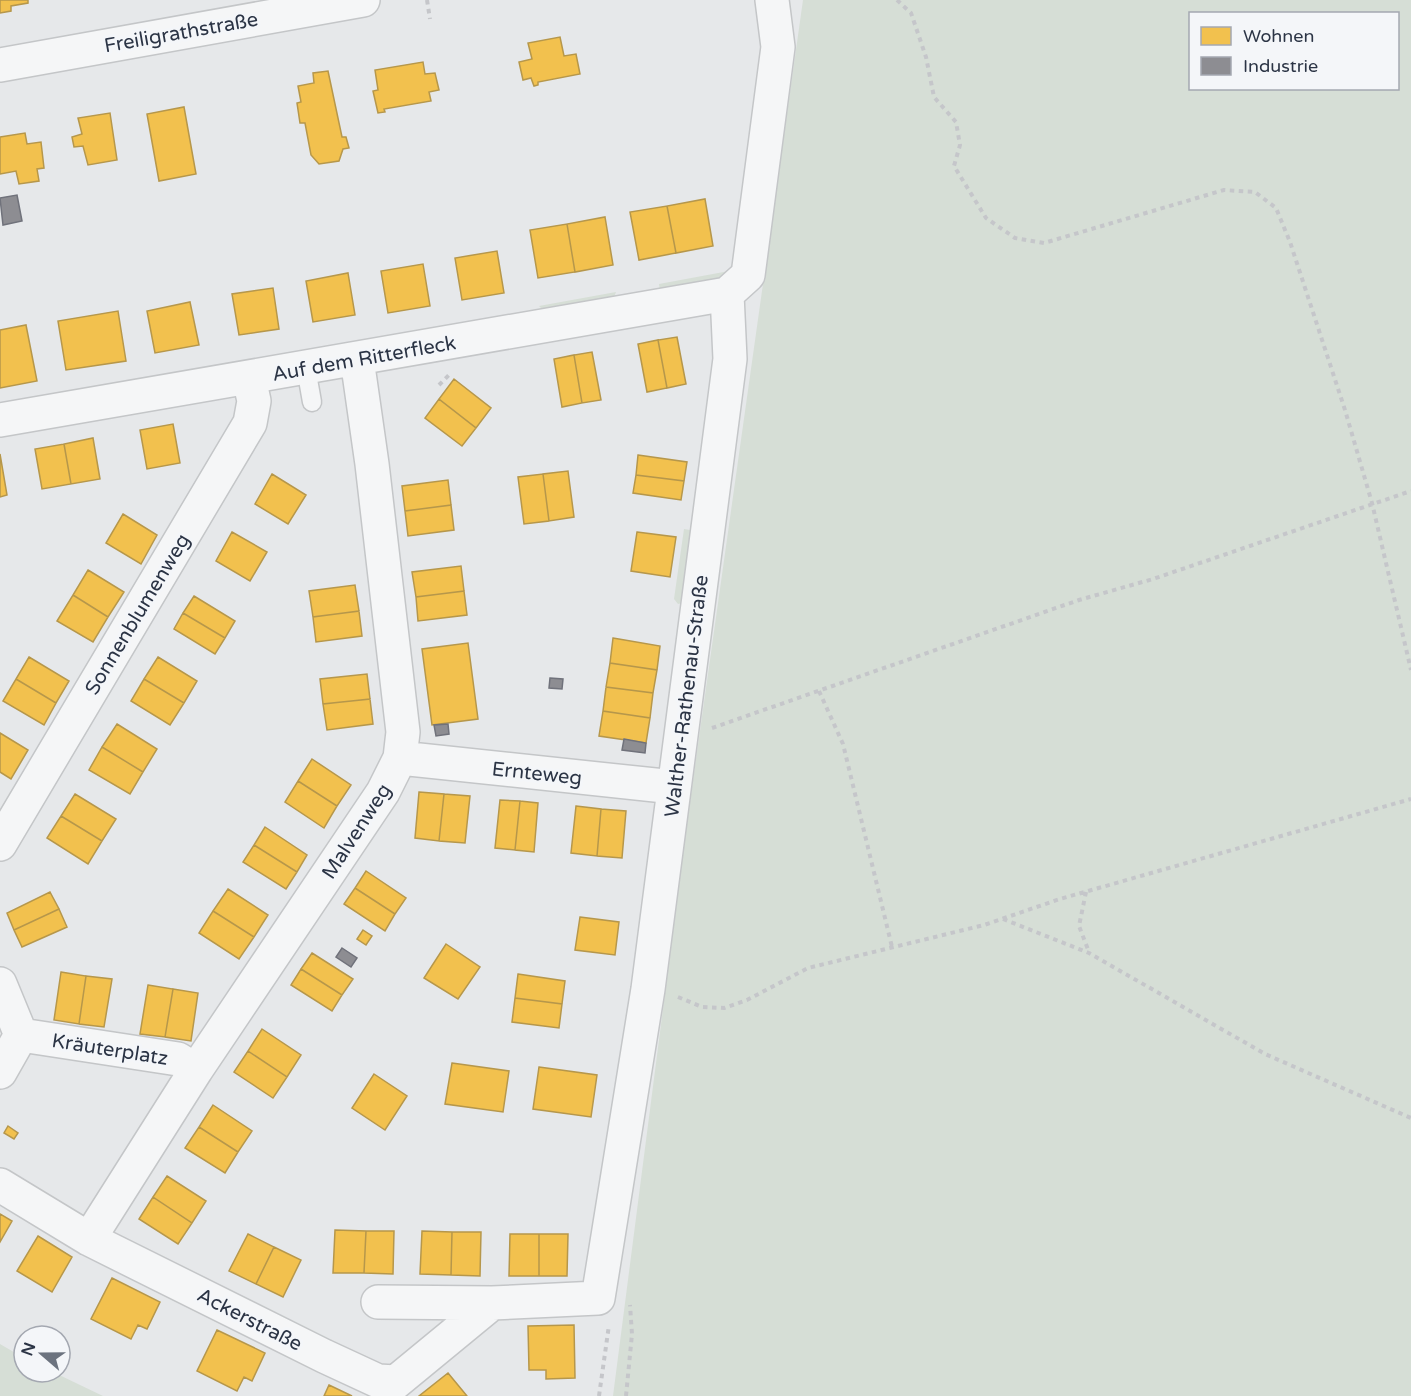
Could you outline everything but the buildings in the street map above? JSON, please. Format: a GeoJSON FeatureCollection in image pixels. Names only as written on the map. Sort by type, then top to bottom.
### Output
{"type":"FeatureCollection","features":[{"type":"Feature","properties":{"kind":"street","name":"Freiligrathstraße"},"geometry":{"type":"LineString","coordinates":[[0,65],[363,0]]}},
{"type":"Feature","properties":{"kind":"street"},"geometry":{"type":"LineString","coordinates":[[727,294],[748,275],[778,47],[772,0]]}},
{"type":"Feature","properties":{"kind":"street","name":"Auf dem Ritterfleck"},"geometry":{"type":"LineString","coordinates":[[0,420],[727,294]]}},
{"type":"Feature","properties":{"kind":"street","name":"Walther-Rathenau-Straße"},"geometry":{"type":"LineString","coordinates":[[614,1300],[648,989],[730,359],[727,294]]}},
{"type":"Feature","properties":{"kind":"street","name":"Malvenweg"},"geometry":{"type":"LineString","coordinates":[[89,1239],[196,1071],[383,792],[400,758],[403,732],[372,464],[357,359]]}},
{"type":"Feature","properties":{"kind":"street","name":"Sonnenblumenweg"},"geometry":{"type":"LineString","coordinates":[[0,844],[250,423],[254,401],[249,378]]}},
{"type":"Feature","properties":{"kind":"street","name":"Ernteweg"},"geometry":{"type":"LineString","coordinates":[[400,758],[674,788]]}},
{"type":"Feature","properties":{"kind":"street"},"geometry":{"type":"LineString","coordinates":[[0,984],[21,1035],[0,1072]]}},
{"type":"Feature","properties":{"kind":"street","name":"Kräuterplatz"},"geometry":{"type":"LineString","coordinates":[[21,1035],[178,1059],[196,1071]]}},
{"type":"Feature","properties":{"kind":"street","name":"Ackerstraße"},"geometry":{"type":"LineString","coordinates":[[0,1185],[89,1239],[378,1381],[396,1382],[492,1303]]}},
{"type":"Feature","properties":{"kind":"street"},"geometry":{"type":"LineString","coordinates":[[378,1302],[492,1303],[614,1300]]}},
{"type":"Feature","properties":{"kind":"lane"},"geometry":{"type":"LineString","coordinates":[[306,368],[312,402]]}},
{"type":"Feature","properties":{"kind":"path"},"geometry":{"type":"LineString","coordinates":[[427,0],[430,19]]}},
{"type":"Feature","properties":{"kind":"path"},"geometry":{"type":"LineString","coordinates":[[897,0],[911,13],[926,57],[934,97],[956,122],[960,145],[954,166],[986,218],[1015,238],[1044,243],[1224,190],[1255,192],[1276,208],[1290,242],[1334,376],[1372,503],[1411,670]]}},
{"type":"Feature","properties":{"kind":"path"},"geometry":{"type":"LineString","coordinates":[[680,738],[1079,600],[1153,579],[1372,503],[1411,492]]}},
{"type":"Feature","properties":{"kind":"path"},"geometry":{"type":"LineString","coordinates":[[819,691],[843,744],[892,947]]}},
{"type":"Feature","properties":{"kind":"path"},"geometry":{"type":"LineString","coordinates":[[648,989],[669,992],[702,1007],[723,1008],[747,1000],[808,968],[1003,919],[1086,892],[1411,799]]}},
{"type":"Feature","properties":{"kind":"path"},"geometry":{"type":"LineString","coordinates":[[1086,892],[1079,926],[1089,953]]}},
{"type":"Feature","properties":{"kind":"path"},"geometry":{"type":"LineString","coordinates":[[1003,919],[1089,953],[1265,1054],[1411,1118]]}},
{"type":"Feature","properties":{"kind":"path"},"geometry":{"type":"LineString","coordinates":[[599,1396],[614,1300]]}},
{"type":"Feature","properties":{"kind":"path"},"geometry":{"type":"LineString","coordinates":[[614,1300],[632,1334],[626,1396]]}},
{"type":"Feature","properties":{"kind":"shaded area"},"geometry":{"type":"Polygon","coordinates":[[[803,0],[1411,0],[1411,1396],[613,1396],[687,823],[803,0]]]}},
{"type":"Feature","properties":{"kind":"shaded area"},"geometry":{"type":"Polygon","coordinates":[[[729,271],[720,279],[660,291],[659,284],[729,271]]]}},
{"type":"Feature","properties":{"kind":"shaded area"},"geometry":{"type":"Polygon","coordinates":[[[616,292],[613,300],[545,312],[539,306],[616,292]]]}},
{"type":"Feature","properties":{"kind":"shaded area"},"geometry":{"type":"Polygon","coordinates":[[[691,523],[698,529],[687,602],[678,604],[674,599],[684,529],[690,530],[691,523]]]}},
{"type":"Feature","properties":{"kind":"shaded area"},"geometry":{"type":"Polygon","coordinates":[[[0,1344],[12,1351],[12,1384],[72,1384],[72,1381],[103,1396],[0,1396],[0,1344]]]}}]}
